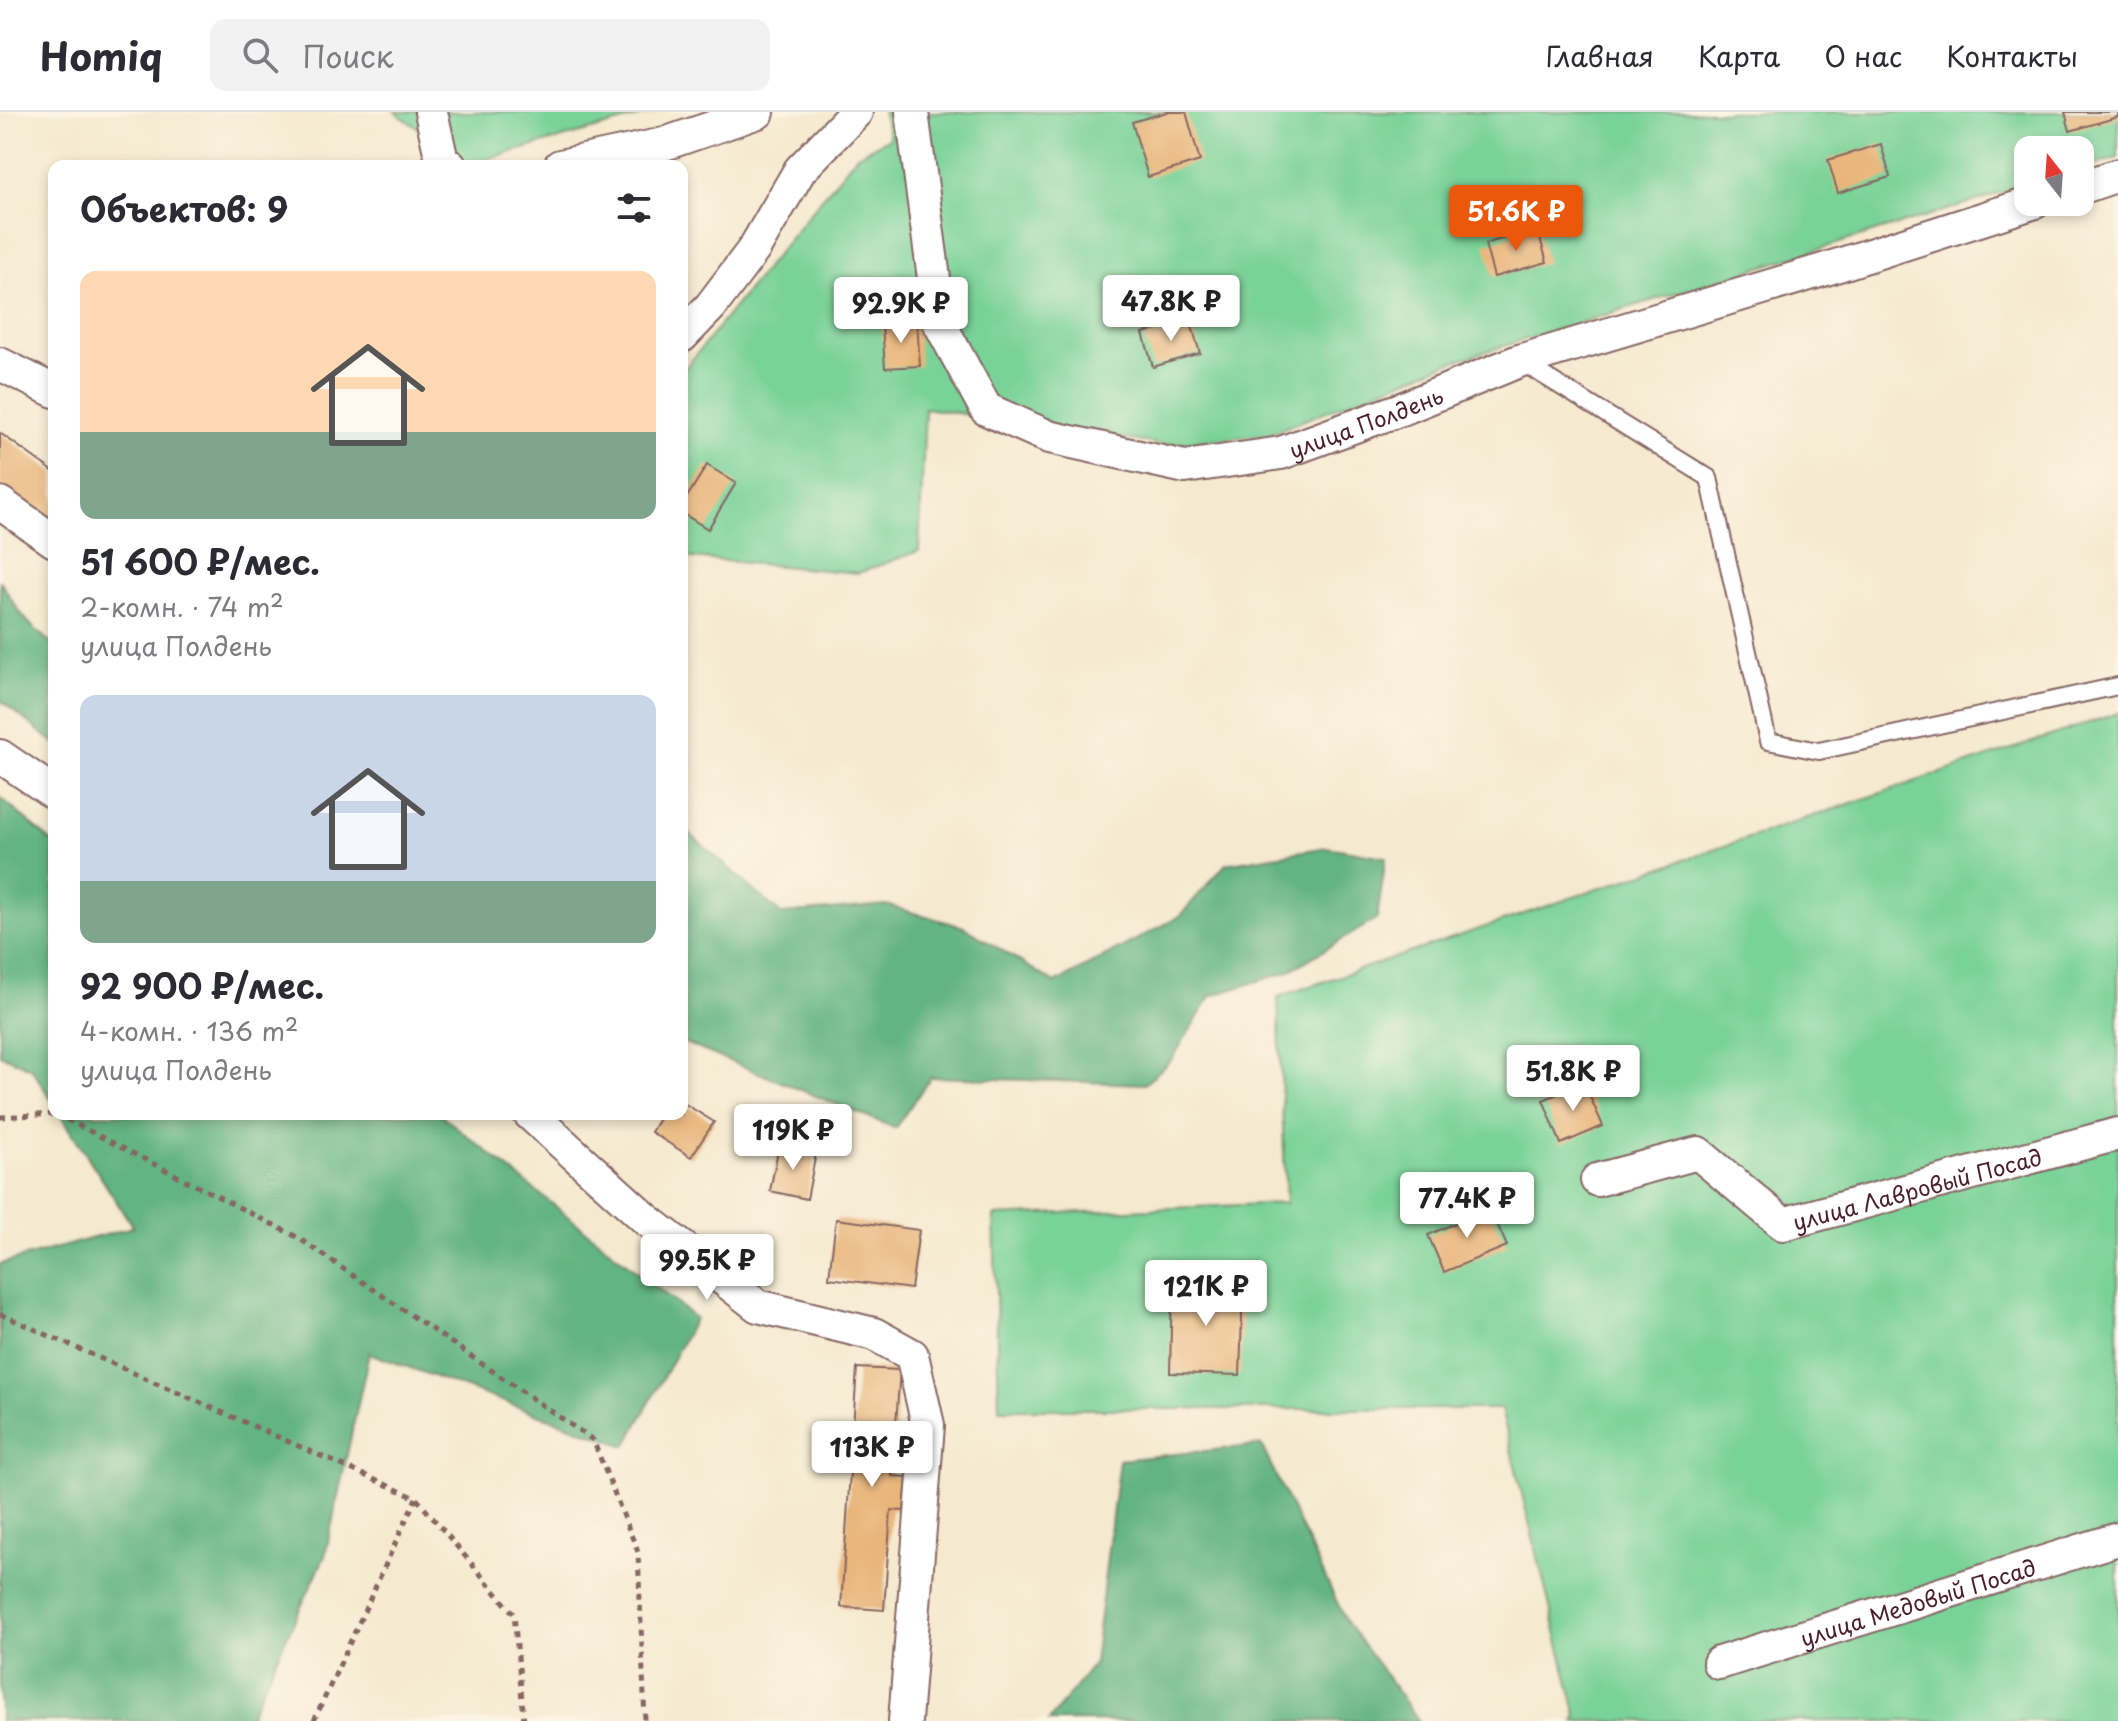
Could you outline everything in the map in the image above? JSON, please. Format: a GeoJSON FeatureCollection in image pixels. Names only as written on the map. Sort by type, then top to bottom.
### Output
{"type":"FeatureCollection","features":[{"type":"Feature","properties":{"kind":"street"},"geometry":{"type":"LineString","coordinates":[[431,112],[442,160]]}},
{"type":"Feature","properties":{"kind":"street"},"geometry":{"type":"LineString","coordinates":[[588,160],[664,144],[758,112]]}},
{"type":"Feature","properties":{"kind":"street"},"geometry":{"type":"LineString","coordinates":[[688,330],[711,306],[754,249],[800,170],[856,112]]}},
{"type":"Feature","properties":{"kind":"street","name":"улица Полдень"},"geometry":{"type":"LineString","coordinates":[[912,112],[940,324],[986,409],[1049,437],[1185,467],[1281,453],[1519,361],[1823,270],[2014,209]]}},
{"type":"Feature","properties":{"kind":"street"},"geometry":{"type":"LineString","coordinates":[[2094,183],[2118,175]]}},
{"type":"Feature","properties":{"kind":"street"},"geometry":{"type":"LineString","coordinates":[[0,364],[48,388]]}},
{"type":"Feature","properties":{"kind":"street"},"geometry":{"type":"LineString","coordinates":[[0,503],[48,537]]}},
{"type":"Feature","properties":{"kind":"street"},"geometry":{"type":"LineString","coordinates":[[0,756],[48,789]]}},
{"type":"Feature","properties":{"kind":"street"},"geometry":{"type":"LineString","coordinates":[[537,1120],[647,1220],[758,1306],[874,1334],[912,1355],[928,1425],[905,1721]]}},
{"type":"Feature","properties":{"kind":"street","name":"улица Лавровый Посад"},"geometry":{"type":"LineString","coordinates":[[1597,1180],[1698,1153],[1783,1224],[2118,1134]]}},
{"type":"Feature","properties":{"kind":"street","name":"улица Медовый Посад"},"geometry":{"type":"LineString","coordinates":[[1719,1663],[2118,1539]]}},
{"type":"Feature","properties":{"kind":"lane"},"geometry":{"type":"LineString","coordinates":[[1519,361],[1709,478],[1768,741],[1819,751],[2118,686]]}},
{"type":"Feature","properties":{"kind":"path"},"geometry":{"type":"LineString","coordinates":[[0,1117],[48,1114]]}},
{"type":"Feature","properties":{"kind":"path"},"geometry":{"type":"LineString","coordinates":[[67,1120],[297,1237],[593,1440],[638,1552],[645,1721]]}},
{"type":"Feature","properties":{"kind":"path"},"geometry":{"type":"LineString","coordinates":[[0,1314],[416,1498],[514,1614],[524,1721]]}},
{"type":"Feature","properties":{"kind":"path"},"geometry":{"type":"LineString","coordinates":[[314,1721],[416,1498]]}},
{"type":"Feature","properties":{"kind":"green space"},"geometry":{"type":"Polygon","coordinates":[[[395,112],[656,112],[483,160],[463,160],[395,112]]]}},
{"type":"Feature","properties":{"kind":"green space"},"geometry":{"type":"Polygon","coordinates":[[[883,112],[2118,112],[2118,158],[2094,165],[2094,136],[2014,136],[2014,189],[1445,364],[1269,434],[1163,445],[925,408],[919,551],[858,573],[688,558],[688,365],[857,155],[890,138],[883,112]]]}},
{"type":"Feature","properties":{"kind":"green space"},"geometry":{"type":"Polygon","coordinates":[[[0,580],[23,616],[48,640],[48,738],[0,700],[0,580]]]}},
{"type":"Feature","properties":{"kind":"green space"},"geometry":{"type":"Polygon","coordinates":[[[2118,713],[2118,1721],[1574,1721],[1577,1716],[1501,1409],[999,1409],[994,1216],[1286,1203],[1278,997],[2118,713]]]}},
{"type":"Feature","properties":{"kind":"green space"},"geometry":{"type":"Polygon","coordinates":[[[0,797],[48,839],[48,1094],[32,1069],[0,1054],[0,797]]]}},
{"type":"Feature","properties":{"kind":"green space"},"geometry":{"type":"Polygon","coordinates":[[[688,833],[781,914],[886,905],[964,927],[1055,983],[1179,917],[1226,864],[1327,847],[1386,857],[1377,919],[1287,972],[1211,996],[1172,1059],[1145,1084],[931,1077],[895,1128],[688,1044],[688,833]]]}},
{"type":"Feature","properties":{"kind":"green space"},"geometry":{"type":"Polygon","coordinates":[[[64,1120],[448,1120],[695,1318],[626,1446],[369,1353],[325,1556],[247,1721],[0,1721],[0,1264],[133,1227],[64,1120]]]}},
{"type":"Feature","properties":{"kind":"green space"},"geometry":{"type":"Polygon","coordinates":[[[1261,1445],[1347,1623],[1419,1721],[1049,1721],[1094,1663],[1119,1460],[1261,1445]]]}},
{"type":"Feature","properties":{"kind":"building"},"geometry":{"type":"Polygon","coordinates":[[[1167,112],[1186,112],[1200,161],[1148,177],[1132,122],[1167,112]]]}},
{"type":"Feature","properties":{"kind":"building"},"geometry":{"type":"Polygon","coordinates":[[[2065,112],[2118,112],[2118,117],[2070,131],[2065,112]]]}},
{"type":"Feature","properties":{"kind":"building"},"geometry":{"type":"Polygon","coordinates":[[[1881,144],[1890,177],[1838,193],[1828,160],[1881,144]]]}},
{"type":"Feature","properties":{"kind":"building"},"geometry":{"type":"Polygon","coordinates":[[[1537,228],[1547,262],[1494,277],[1485,244],[1537,228]]]}},
{"type":"Feature","properties":{"kind":"building"},"geometry":{"type":"Polygon","coordinates":[[[1190,320],[1200,353],[1153,367],[1143,333],[1190,320]]]}},
{"type":"Feature","properties":{"kind":"building"},"geometry":{"type":"Polygon","coordinates":[[[917,322],[920,366],[885,368],[882,324],[917,322]]]}},
{"type":"Feature","properties":{"kind":"building"},"geometry":{"type":"Polygon","coordinates":[[[0,433],[48,468],[48,520],[0,485],[0,433]]]}},
{"type":"Feature","properties":{"kind":"building"},"geometry":{"type":"Polygon","coordinates":[[[707,465],[736,483],[708,529],[688,517],[688,495],[707,465]]]}},
{"type":"Feature","properties":{"kind":"building"},"geometry":{"type":"Polygon","coordinates":[[[1584,1083],[1603,1126],[1561,1144],[1543,1100],[1584,1083]]]}},
{"type":"Feature","properties":{"kind":"building"},"geometry":{"type":"Polygon","coordinates":[[[688,1106],[714,1122],[691,1157],[651,1132],[658,1120],[688,1120],[688,1106]]]}},
{"type":"Feature","properties":{"kind":"building"},"geometry":{"type":"Polygon","coordinates":[[[779,1145],[816,1153],[807,1199],[770,1191],[779,1145]]]}},
{"type":"Feature","properties":{"kind":"building"},"geometry":{"type":"Polygon","coordinates":[[[1490,1208],[1507,1246],[1444,1272],[1428,1235],[1490,1208]]]}},
{"type":"Feature","properties":{"kind":"building"},"geometry":{"type":"Polygon","coordinates":[[[836,1219],[919,1230],[911,1289],[829,1278],[836,1219]]]}},
{"type":"Feature","properties":{"kind":"building"},"geometry":{"type":"Polygon","coordinates":[[[1172,1281],[1243,1284],[1240,1375],[1170,1373],[1172,1281]]]}},
{"type":"Feature","properties":{"kind":"building"},"geometry":{"type":"Polygon","coordinates":[[[857,1368],[900,1370],[892,1476],[907,1477],[904,1511],[891,1510],[884,1610],[841,1607],[857,1368]]]}}]}
